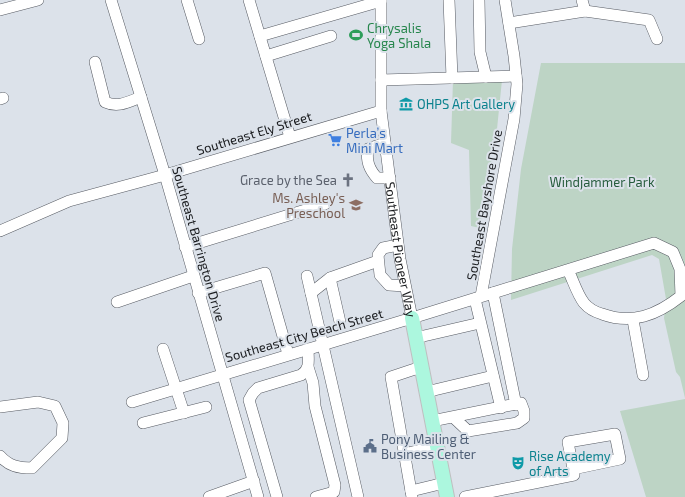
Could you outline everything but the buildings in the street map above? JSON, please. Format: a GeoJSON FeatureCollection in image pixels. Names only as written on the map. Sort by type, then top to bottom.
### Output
{"type":"FeatureCollection","features":[{"type":"Feature","properties":{"kind":"main road","name":"Southeast Pioneer Way"},"geometry":{"type":"LineString","coordinates":[[412,318],[445,490]]}},
{"type":"Feature","properties":{"kind":"street"},"geometry":{"type":"LineString","coordinates":[[0,10],[38,0]]}},
{"type":"Feature","properties":{"kind":"street","name":"Southeast Barrington Drive"},"geometry":{"type":"LineString","coordinates":[[110,0],[165,175],[221,374],[258,497]]}},
{"type":"Feature","properties":{"kind":"street"},"geometry":{"type":"LineString","coordinates":[[187,0],[199,39]]}},
{"type":"Feature","properties":{"kind":"street"},"geometry":{"type":"LineString","coordinates":[[249,0],[290,137]]}},
{"type":"Feature","properties":{"kind":"street"},"geometry":{"type":"LineString","coordinates":[[449,0],[452,78]]}},
{"type":"Feature","properties":{"kind":"street"},"geometry":{"type":"LineString","coordinates":[[479,0],[480,52],[486,77]]}},
{"type":"Feature","properties":{"kind":"street","name":"Southeast Bayshore Drive"},"geometry":{"type":"LineString","coordinates":[[478,298],[514,119],[516,76],[505,0]]}},
{"type":"Feature","properties":{"kind":"street"},"geometry":{"type":"LineString","coordinates":[[260,36],[381,1]]}},
{"type":"Feature","properties":{"kind":"street","name":"Southeast Pioneer Way"},"geometry":{"type":"LineString","coordinates":[[381,1],[381,111],[398,245],[412,318]]}},
{"type":"Feature","properties":{"kind":"street"},"geometry":{"type":"LineString","coordinates":[[508,23],[583,5],[649,20],[657,39]]}},
{"type":"Feature","properties":{"kind":"street"},"geometry":{"type":"LineString","coordinates":[[266,56],[331,36]]}},
{"type":"Feature","properties":{"kind":"street"},"geometry":{"type":"LineString","coordinates":[[94,62],[105,102],[112,106],[120,105],[141,97]]}},
{"type":"Feature","properties":{"kind":"street"},"geometry":{"type":"LineString","coordinates":[[381,80],[516,76]]}},
{"type":"Feature","properties":{"kind":"street","name":"Southeast Ely Street"},"geometry":{"type":"LineString","coordinates":[[0,231],[69,201],[165,175],[381,111]]}},
{"type":"Feature","properties":{"kind":"street"},"geometry":{"type":"LineString","coordinates":[[385,143],[368,149],[366,159],[370,171],[377,178],[390,178]]}},
{"type":"Feature","properties":{"kind":"street"},"geometry":{"type":"LineString","coordinates":[[185,247],[325,204]]}},
{"type":"Feature","properties":{"kind":"street","name":"Southeast City Beach Street"},"geometry":{"type":"LineString","coordinates":[[132,402],[478,298],[654,243],[673,252],[680,269],[681,296],[666,308],[633,320]]}},
{"type":"Feature","properties":{"kind":"street"},"geometry":{"type":"LineString","coordinates":[[398,245],[383,248],[378,255],[380,275],[389,286],[405,286]]}},
{"type":"Feature","properties":{"kind":"street"},"geometry":{"type":"LineString","coordinates":[[311,293],[330,278],[378,261]]}},
{"type":"Feature","properties":{"kind":"street"},"geometry":{"type":"LineString","coordinates":[[568,270],[584,303],[592,311],[609,317],[633,320],[643,375]]}},
{"type":"Feature","properties":{"kind":"street"},"geometry":{"type":"LineString","coordinates":[[198,293],[265,274],[288,354]]}},
{"type":"Feature","properties":{"kind":"street"},"geometry":{"type":"LineString","coordinates":[[117,302],[193,276]]}},
{"type":"Feature","properties":{"kind":"street"},"geometry":{"type":"LineString","coordinates":[[307,276],[358,497]]}},
{"type":"Feature","properties":{"kind":"street"},"geometry":{"type":"LineString","coordinates":[[330,278],[340,322]]}},
{"type":"Feature","properties":{"kind":"street"},"geometry":{"type":"LineString","coordinates":[[493,293],[516,405]]}},
{"type":"Feature","properties":{"kind":"street"},"geometry":{"type":"LineString","coordinates":[[478,298],[480,323],[501,408]]}},
{"type":"Feature","properties":{"kind":"street"},"geometry":{"type":"LineString","coordinates":[[416,338],[480,323]]}},
{"type":"Feature","properties":{"kind":"street"},"geometry":{"type":"LineString","coordinates":[[308,348],[308,367],[313,383],[315,406],[335,485],[334,492],[316,497]]}},
{"type":"Feature","properties":{"kind":"street"},"geometry":{"type":"LineString","coordinates":[[163,349],[184,412]]}},
{"type":"Feature","properties":{"kind":"street"},"geometry":{"type":"LineString","coordinates":[[277,497],[249,402],[252,393],[258,388],[301,375],[306,372],[308,367]]}},
{"type":"Feature","properties":{"kind":"street"},"geometry":{"type":"LineString","coordinates":[[421,367],[391,377],[411,494],[445,490]]}},
{"type":"Feature","properties":{"kind":"street"},"geometry":{"type":"LineString","coordinates":[[426,392],[493,376]]}},
{"type":"Feature","properties":{"kind":"street"},"geometry":{"type":"LineString","coordinates":[[0,407],[38,402],[55,406],[63,422],[62,438],[32,468],[20,468],[7,464],[0,456]]}},
{"type":"Feature","properties":{"kind":"street"},"geometry":{"type":"LineString","coordinates":[[432,421],[521,404],[524,411],[524,418],[517,423],[468,431],[453,417]]}},
{"type":"Feature","properties":{"kind":"street"},"geometry":{"type":"LineString","coordinates":[[143,423],[206,407]]}},
{"type":"Feature","properties":{"kind":"street"},"geometry":{"type":"LineString","coordinates":[[240,436],[257,430]]}},
{"type":"Feature","properties":{"kind":"street"},"geometry":{"type":"LineString","coordinates":[[465,497],[574,475],[568,442],[615,434],[620,459],[573,469]]}},
{"type":"Feature","properties":{"kind":"street"},"geometry":{"type":"LineString","coordinates":[[404,454],[436,446]]}},
{"type":"Feature","properties":{"kind":"street"},"geometry":{"type":"LineString","coordinates":[[209,497],[254,481]]}},
{"type":"Feature","properties":{"kind":"green space","name":"Windjammer Park"},"geometry":{"type":"Polygon","coordinates":[[[541,63],[685,63],[685,398],[680,377],[676,372],[664,318],[666,299],[659,259],[652,255],[511,300],[512,249],[521,169],[541,63]]]}},
{"type":"Feature","properties":{"kind":"green space"},"geometry":{"type":"Polygon","coordinates":[[[453,80],[502,80],[497,129],[480,228],[471,226],[469,150],[451,143],[453,80]]]}},
{"type":"Feature","properties":{"kind":"green space"},"geometry":{"type":"Polygon","coordinates":[[[685,399],[685,497],[646,497],[620,411],[685,399]]]}},
{"type":"Feature","properties":{"kind":"place","name":"Chrysalis Yoga Shala"},"geometry":{"type":"Point","coordinates":[356,35]}},
{"type":"Feature","properties":{"kind":"place","name":"OHPS Art Gallery"},"geometry":{"type":"Point","coordinates":[406,104]}},
{"type":"Feature","properties":{"kind":"place","name":"Perla’s Mini Mart"},"geometry":{"type":"Point","coordinates":[335,140]}},
{"type":"Feature","properties":{"kind":"place","name":"Grace by the Sea"},"geometry":{"type":"Point","coordinates":[348,180]}},
{"type":"Feature","properties":{"kind":"place","name":"Ms. Ashley's Preschool"},"geometry":{"type":"Point","coordinates":[356,205]}},
{"type":"Feature","properties":{"kind":"place","name":"Pony Mailing & Business Center"},"geometry":{"type":"Point","coordinates":[370,446]}},
{"type":"Feature","properties":{"kind":"place","name":"Rise Academy of Arts"},"geometry":{"type":"Point","coordinates":[518,463]}}]}
